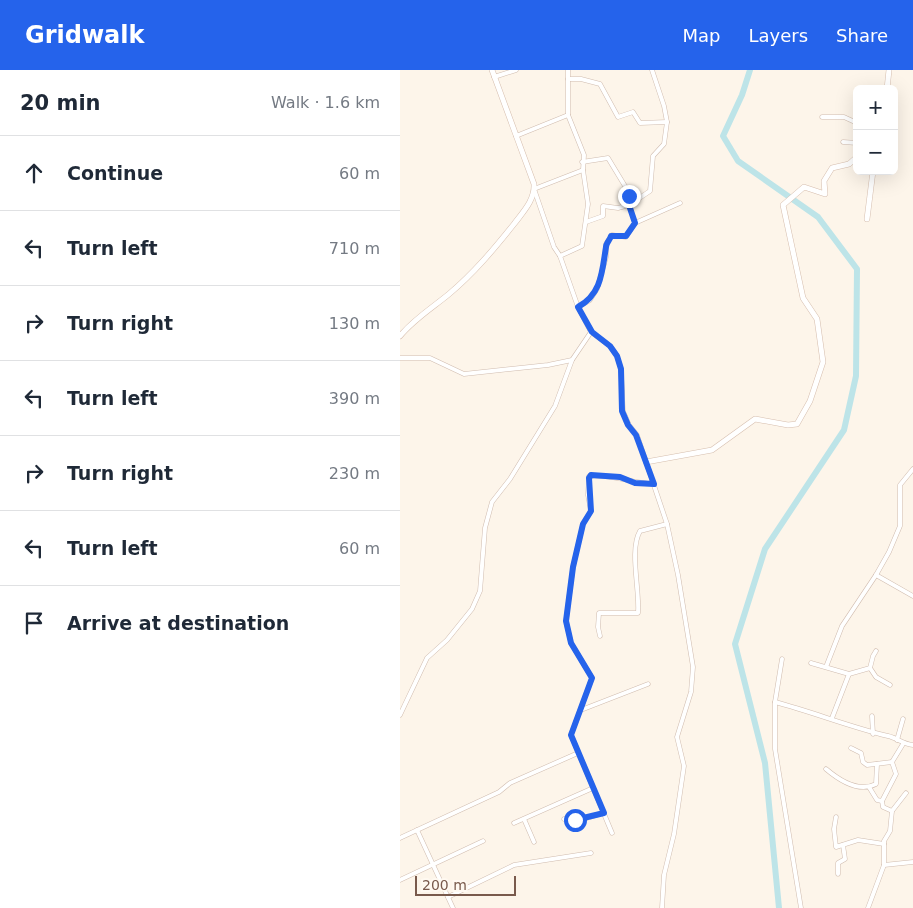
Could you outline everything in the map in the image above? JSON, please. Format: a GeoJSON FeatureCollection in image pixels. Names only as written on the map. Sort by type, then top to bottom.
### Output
{"type":"FeatureCollection","features":[{"type":"Feature","properties":{"kind":"street"},"geometry":{"type":"LineString","coordinates":[[492,70],[554,247],[560,256],[578,307],[592,332],[610,346],[617,356],[621,369],[622,411],[628,425],[636,435],[654,484],[667,524],[678,575],[693,667],[691,692],[677,737],[684,766],[674,834],[664,876],[662,908]]}},
{"type":"Feature","properties":{"kind":"street"},"geometry":{"type":"LineString","coordinates":[[494,77],[516,70]]}},
{"type":"Feature","properties":{"kind":"street"},"geometry":{"type":"LineString","coordinates":[[560,256],[582,246],[586,222],[587,193],[582,162],[584,155],[568,115],[568,70]]}},
{"type":"Feature","properties":{"kind":"street"},"geometry":{"type":"LineString","coordinates":[[586,222],[602,217],[602,206],[618,208],[629,205],[650,191],[653,156],[664,144],[667,122],[664,106],[652,70]]}},
{"type":"Feature","properties":{"kind":"street"},"geometry":{"type":"LineString","coordinates":[[887,85],[889,70]]}},
{"type":"Feature","properties":{"kind":"street"},"geometry":{"type":"LineString","coordinates":[[568,80],[581,79],[600,84],[618,117],[632,112],[640,124],[667,122]]}},
{"type":"Feature","properties":{"kind":"street"},"geometry":{"type":"LineString","coordinates":[[516,136],[568,115]]}},
{"type":"Feature","properties":{"kind":"street"},"geometry":{"type":"LineString","coordinates":[[822,117],[844,117],[853,121]]}},
{"type":"Feature","properties":{"kind":"street"},"geometry":{"type":"LineString","coordinates":[[844,142],[853,143]]}},
{"type":"Feature","properties":{"kind":"street"},"geometry":{"type":"LineString","coordinates":[[582,162],[608,158],[628,191],[629,205],[635,223]]}},
{"type":"Feature","properties":{"kind":"street"},"geometry":{"type":"LineString","coordinates":[[646,462],[712,450],[755,419],[788,425],[798,424],[810,401],[823,362],[817,319],[803,298],[782,205],[804,187],[825,194],[824,181],[832,168],[849,164],[853,160]]}},
{"type":"Feature","properties":{"kind":"street"},"geometry":{"type":"LineString","coordinates":[[534,188],[583,170]]}},
{"type":"Feature","properties":{"kind":"street"},"geometry":{"type":"LineString","coordinates":[[867,218],[872,175]]}},
{"type":"Feature","properties":{"kind":"street"},"geometry":{"type":"LineString","coordinates":[[400,336],[411,323],[449,294],[489,256],[528,205],[534,188]]}},
{"type":"Feature","properties":{"kind":"street"},"geometry":{"type":"LineString","coordinates":[[578,307],[590,300],[597,290],[606,257],[606,244],[611,236],[626,236],[635,223],[680,203]]}},
{"type":"Feature","properties":{"kind":"street"},"geometry":{"type":"LineString","coordinates":[[400,715],[428,658],[447,640],[472,609],[480,591],[485,528],[492,502],[510,479],[556,406],[572,360],[592,332]]}},
{"type":"Feature","properties":{"kind":"street"},"geometry":{"type":"LineString","coordinates":[[400,358],[430,358],[464,374],[548,365],[572,360]]}},
{"type":"Feature","properties":{"kind":"street"},"geometry":{"type":"LineString","coordinates":[[826,667],[842,626],[876,576],[900,526],[900,485],[913,469]]}},
{"type":"Feature","properties":{"kind":"street"},"geometry":{"type":"LineString","coordinates":[[612,833],[571,732],[592,678],[571,643],[566,621],[573,567],[583,524],[591,511],[589,478],[591,475],[620,477],[635,483],[654,484]]}},
{"type":"Feature","properties":{"kind":"street"},"geometry":{"type":"LineString","coordinates":[[600,636],[598,627],[599,613],[638,613],[639,593],[635,558],[638,536],[640,531],[667,524]]}},
{"type":"Feature","properties":{"kind":"street"},"geometry":{"type":"LineString","coordinates":[[876,576],[913,596]]}},
{"type":"Feature","properties":{"kind":"street"},"geometry":{"type":"LineString","coordinates":[[876,651],[870,668],[876,677],[890,686]]}},
{"type":"Feature","properties":{"kind":"street"},"geometry":{"type":"LineString","coordinates":[[782,659],[775,702],[775,749],[801,908]]}},
{"type":"Feature","properties":{"kind":"street"},"geometry":{"type":"LineString","coordinates":[[811,663],[849,674],[870,668]]}},
{"type":"Feature","properties":{"kind":"street"},"geometry":{"type":"LineString","coordinates":[[832,718],[849,674]]}},
{"type":"Feature","properties":{"kind":"street"},"geometry":{"type":"LineString","coordinates":[[581,710],[648,684]]}},
{"type":"Feature","properties":{"kind":"street"},"geometry":{"type":"LineString","coordinates":[[775,702],[832,718],[873,734],[897,740],[903,744],[913,745]]}},
{"type":"Feature","properties":{"kind":"street"},"geometry":{"type":"LineString","coordinates":[[872,716],[873,734]]}},
{"type":"Feature","properties":{"kind":"street"},"geometry":{"type":"LineString","coordinates":[[897,740],[903,719]]}},
{"type":"Feature","properties":{"kind":"street"},"geometry":{"type":"LineString","coordinates":[[892,810],[883,807],[882,801],[896,774],[892,762],[903,744]]}},
{"type":"Feature","properties":{"kind":"street"},"geometry":{"type":"LineString","coordinates":[[851,748],[861,753],[863,762],[867,765],[892,762]]}},
{"type":"Feature","properties":{"kind":"street"},"geometry":{"type":"LineString","coordinates":[[400,838],[499,792],[510,783],[578,753]]}},
{"type":"Feature","properties":{"kind":"street"},"geometry":{"type":"LineString","coordinates":[[826,769],[840,781],[869,787],[876,784],[877,764]]}},
{"type":"Feature","properties":{"kind":"street"},"geometry":{"type":"LineString","coordinates":[[869,787],[877,800],[882,801]]}},
{"type":"Feature","properties":{"kind":"street"},"geometry":{"type":"LineString","coordinates":[[514,823],[593,788]]}},
{"type":"Feature","properties":{"kind":"street"},"geometry":{"type":"LineString","coordinates":[[868,908],[884,865],[884,844],[890,831],[892,810],[906,793]]}},
{"type":"Feature","properties":{"kind":"street"},"geometry":{"type":"LineString","coordinates":[[564,819],[580,820],[604,813]]}},
{"type":"Feature","properties":{"kind":"street"},"geometry":{"type":"LineString","coordinates":[[836,817],[835,846],[858,840],[884,844]]}},
{"type":"Feature","properties":{"kind":"street"},"geometry":{"type":"LineString","coordinates":[[524,818],[534,842]]}},
{"type":"Feature","properties":{"kind":"street"},"geometry":{"type":"LineString","coordinates":[[417,830],[453,908]]}},
{"type":"Feature","properties":{"kind":"street"},"geometry":{"type":"LineString","coordinates":[[400,880],[483,841]]}},
{"type":"Feature","properties":{"kind":"street"},"geometry":{"type":"LineString","coordinates":[[838,874],[838,863],[846,859],[843,845]]}},
{"type":"Feature","properties":{"kind":"street"},"geometry":{"type":"LineString","coordinates":[[448,897],[514,865],[591,853]]}},
{"type":"Feature","properties":{"kind":"street"},"geometry":{"type":"LineString","coordinates":[[884,865],[913,862]]}},
{"type":"Feature","properties":{"kind":"waterway"},"geometry":{"type":"LineString","coordinates":[[750,70],[742,95],[723,136],[738,161],[818,217],[857,269],[856,376],[844,430],[765,549],[735,644],[765,763],[779,908]]}},
{"type":"Feature","properties":{"kind":"route"},"geometry":{"type":"LineString","coordinates":[[575,820],[583,820],[604,813],[571,735],[592,678],[571,643],[566,621],[570,608],[573,567],[583,524],[591,512],[588,495],[589,476],[620,477],[635,483],[654,484],[636,435],[628,425],[622,411],[621,369],[617,356],[610,346],[592,332],[578,307],[590,300],[597,290],[606,257],[606,244],[611,236],[626,236],[634,226],[629,196]]}}]}
